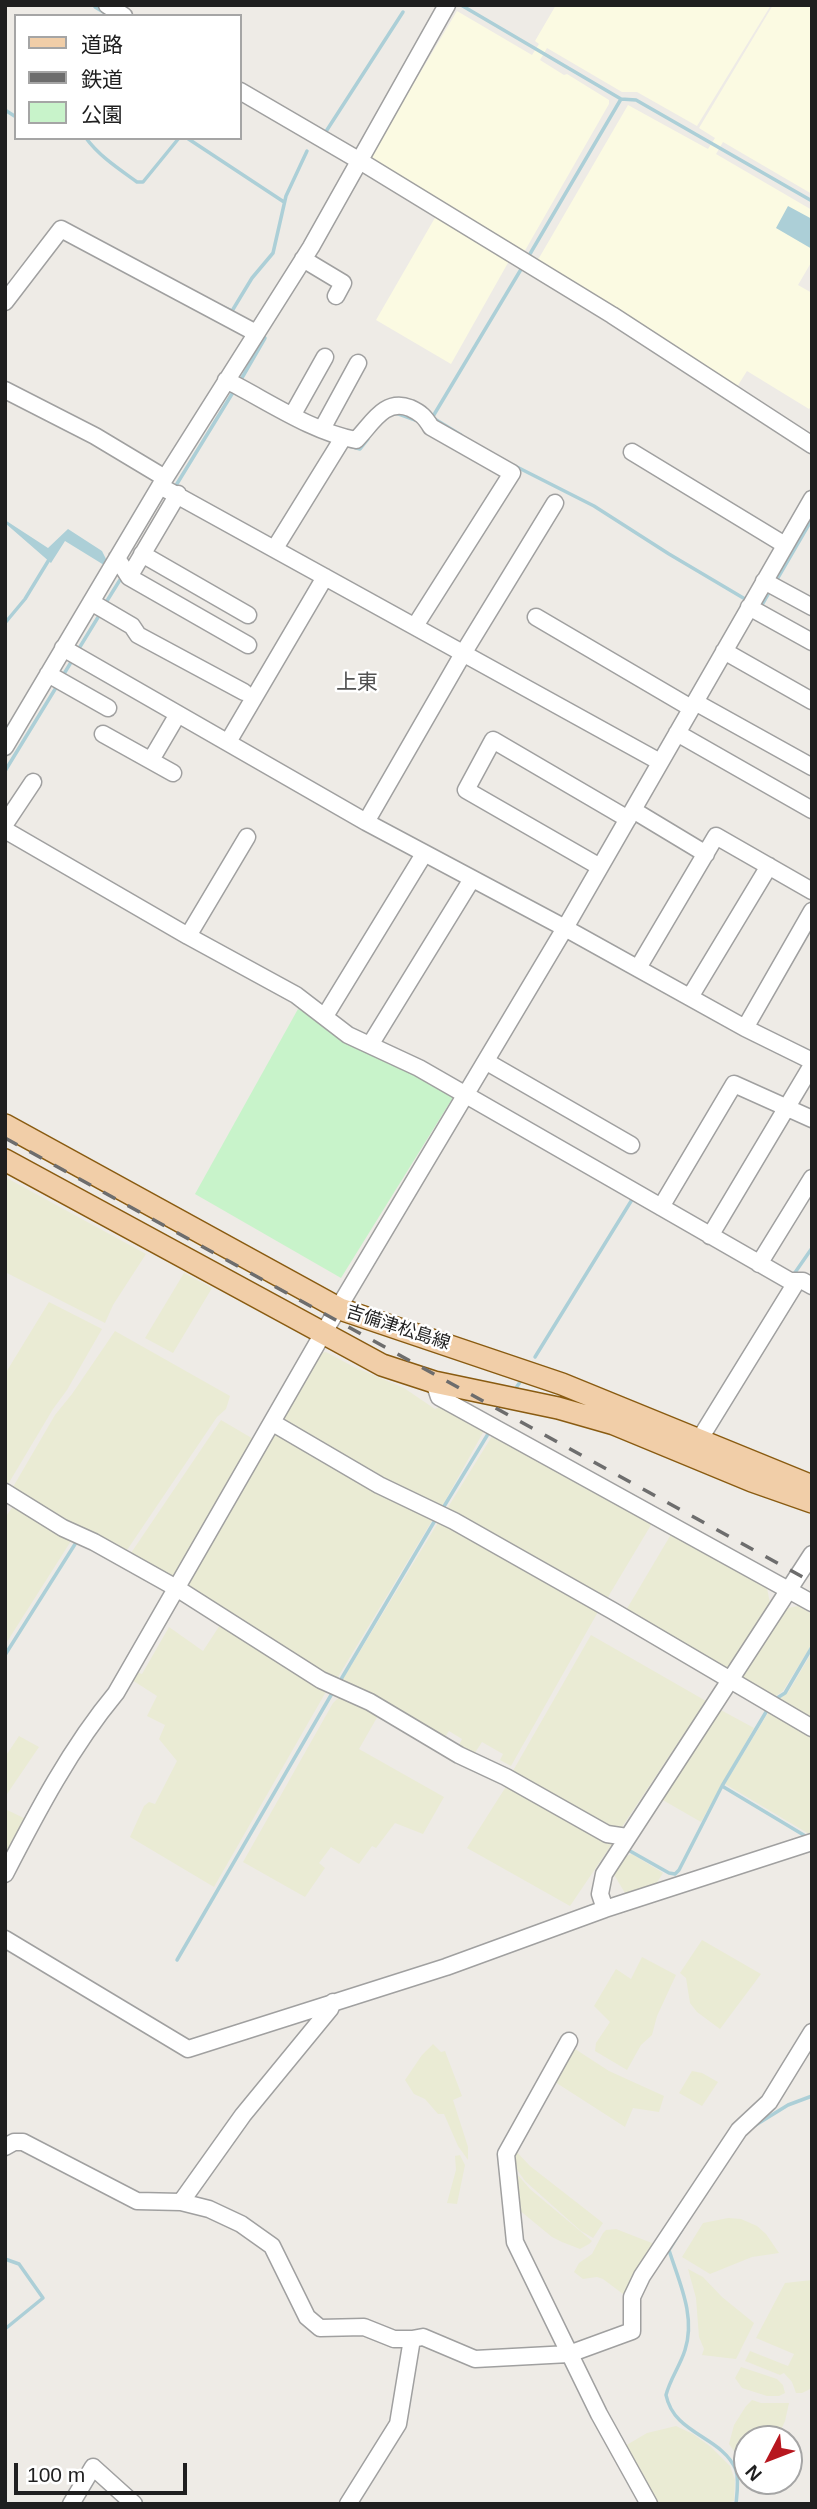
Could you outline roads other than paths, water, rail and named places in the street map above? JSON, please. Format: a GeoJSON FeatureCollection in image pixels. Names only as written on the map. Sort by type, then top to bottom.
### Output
{"type":"FeatureCollection","features":[{"type":"Feature","properties":{"kind":"main road","name":"吉備津松島線"},"geometry":{"type":"LineString","coordinates":[[5,1125],[340,1309],[562,1384],[791,1480],[812,1486]]}},
{"type":"Feature","properties":{"kind":"main road","name":"吉備津松島線"},"geometry":{"type":"LineString","coordinates":[[5,1160],[383,1365],[434,1382],[558,1408],[614,1424],[752,1481],[812,1502]]}},
{"type":"Feature","properties":{"kind":"street"},"geometry":{"type":"LineString","coordinates":[[5,747],[56,678],[124,569],[169,488],[234,384],[256,333],[303,259],[447,5]]}},
{"type":"Feature","properties":{"kind":"street"},"geometry":{"type":"LineString","coordinates":[[242,92],[612,315],[812,445]]}},
{"type":"Feature","properties":{"kind":"street"},"geometry":{"type":"LineString","coordinates":[[5,302],[61,229],[256,333]]}},
{"type":"Feature","properties":{"kind":"street"},"geometry":{"type":"LineString","coordinates":[[303,259],[342,283],[336,296]]}},
{"type":"Feature","properties":{"kind":"street"},"geometry":{"type":"LineString","coordinates":[[293,414],[325,357]]}},
{"type":"Feature","properties":{"kind":"street"},"geometry":{"type":"LineString","coordinates":[[322,429],[358,363]]}},
{"type":"Feature","properties":{"kind":"street"},"geometry":{"type":"LineString","coordinates":[[234,384],[341,441],[356,440],[377,415],[393,405],[402,405],[512,473],[415,626]]}},
{"type":"Feature","properties":{"kind":"street"},"geometry":{"type":"LineString","coordinates":[[5,390],[95,436],[169,488],[325,577],[660,762]]}},
{"type":"Feature","properties":{"kind":"street"},"geometry":{"type":"LineString","coordinates":[[275,548],[341,441]]}},
{"type":"Feature","properties":{"kind":"street"},"geometry":{"type":"LineString","coordinates":[[632,452],[785,545]]}},
{"type":"Feature","properties":{"kind":"street"},"geometry":{"type":"LineString","coordinates":[[124,569],[142,554],[169,488]]}},
{"type":"Feature","properties":{"kind":"street"},"geometry":{"type":"LineString","coordinates":[[5,1874],[75,1749],[116,1693],[178,1589],[324,1334],[565,928],[749,607],[770,584],[785,545],[812,499]]}},
{"type":"Feature","properties":{"kind":"street"},"geometry":{"type":"LineString","coordinates":[[366,822],[464,652],[555,503]]}},
{"type":"Feature","properties":{"kind":"street"},"geometry":{"type":"LineString","coordinates":[[142,554],[248,615]]}},
{"type":"Feature","properties":{"kind":"street"},"geometry":{"type":"LineString","coordinates":[[124,569],[248,645]]}},
{"type":"Feature","properties":{"kind":"street"},"geometry":{"type":"LineString","coordinates":[[228,742],[325,577]]}},
{"type":"Feature","properties":{"kind":"street"},"geometry":{"type":"LineString","coordinates":[[770,584],[812,607]]}},
{"type":"Feature","properties":{"kind":"street"},"geometry":{"type":"LineString","coordinates":[[99,606],[132,626],[138,635],[244,692]]}},
{"type":"Feature","properties":{"kind":"street"},"geometry":{"type":"LineString","coordinates":[[749,607],[812,642]]}},
{"type":"Feature","properties":{"kind":"street"},"geometry":{"type":"LineString","coordinates":[[536,617],[812,768]]}},
{"type":"Feature","properties":{"kind":"street"},"geometry":{"type":"LineString","coordinates":[[724,651],[812,701]]}},
{"type":"Feature","properties":{"kind":"street"},"geometry":{"type":"LineString","coordinates":[[71,653],[366,822],[812,1063],[712,1233]]}},
{"type":"Feature","properties":{"kind":"street"},"geometry":{"type":"LineString","coordinates":[[56,678],[108,708]]}},
{"type":"Feature","properties":{"kind":"street"},"geometry":{"type":"LineString","coordinates":[[151,760],[178,714]]}},
{"type":"Feature","properties":{"kind":"street"},"geometry":{"type":"LineString","coordinates":[[677,733],[812,810]]}},
{"type":"Feature","properties":{"kind":"street"},"geometry":{"type":"LineString","coordinates":[[103,734],[173,773]]}},
{"type":"Feature","properties":{"kind":"street"},"geometry":{"type":"LineString","coordinates":[[600,867],[466,790],[493,740],[706,854]]}},
{"type":"Feature","properties":{"kind":"street"},"geometry":{"type":"LineString","coordinates":[[6,824],[33,782]]}},
{"type":"Feature","properties":{"kind":"street"},"geometry":{"type":"LineString","coordinates":[[5,830],[327,1013],[348,1035],[372,1042],[468,1093],[762,1261],[790,1281],[804,1284],[704,1432]]}},
{"type":"Feature","properties":{"kind":"street"},"geometry":{"type":"LineString","coordinates":[[638,968],[716,836],[812,891]]}},
{"type":"Feature","properties":{"kind":"street"},"geometry":{"type":"LineString","coordinates":[[190,933],[247,837]]}},
{"type":"Feature","properties":{"kind":"street"},"geometry":{"type":"LineString","coordinates":[[327,1013],[424,854]]}},
{"type":"Feature","properties":{"kind":"street"},"geometry":{"type":"LineString","coordinates":[[690,997],[769,866]]}},
{"type":"Feature","properties":{"kind":"street"},"geometry":{"type":"LineString","coordinates":[[372,1042],[472,879]]}},
{"type":"Feature","properties":{"kind":"street"},"geometry":{"type":"LineString","coordinates":[[746,1028],[812,911]]}},
{"type":"Feature","properties":{"kind":"street"},"geometry":{"type":"LineString","coordinates":[[487,1062],[631,1145]]}},
{"type":"Feature","properties":{"kind":"street"},"geometry":{"type":"LineString","coordinates":[[663,1205],[734,1084],[812,1119]]}},
{"type":"Feature","properties":{"kind":"street"},"geometry":{"type":"LineString","coordinates":[[762,1261],[812,1178]]}},
{"type":"Feature","properties":{"kind":"street"},"geometry":{"type":"LineString","coordinates":[[434,1382],[439,1396],[812,1603]]}},
{"type":"Feature","properties":{"kind":"street"},"geometry":{"type":"LineString","coordinates":[[272,1423],[379,1485],[454,1521],[812,1728]]}},
{"type":"Feature","properties":{"kind":"street"},"geometry":{"type":"LineString","coordinates":[[5,1492],[63,1528],[94,1542],[178,1589],[328,1684],[370,1702],[459,1755],[506,1777],[607,1834],[627,1837]]}},
{"type":"Feature","properties":{"kind":"street"},"geometry":{"type":"LineString","coordinates":[[605,1909],[600,1894],[604,1874],[812,1554]]}},
{"type":"Feature","properties":{"kind":"street"},"geometry":{"type":"LineString","coordinates":[[5,1939],[188,2049],[446,1967],[605,1909],[811,1842]]}},
{"type":"Feature","properties":{"kind":"street"},"geometry":{"type":"LineString","coordinates":[[181,2202],[243,2115],[330,2009],[332,2002]]}},
{"type":"Feature","properties":{"kind":"street"},"geometry":{"type":"LineString","coordinates":[[5,2147],[14,2142],[23,2142],[137,2201],[181,2202],[209,2209],[241,2224],[272,2246],[297,2299],[312,2324],[320,2328],[364,2327],[394,2339],[412,2340],[423,2337],[475,2359],[569,2354],[632,2331],[632,2297],[642,2276],[739,2130],[769,2102],[812,2032]]}},
{"type":"Feature","properties":{"kind":"street"},"geometry":{"type":"LineString","coordinates":[[569,2041],[506,2154],[515,2242],[599,2414],[649,2504]]}},
{"type":"Feature","properties":{"kind":"street"},"geometry":{"type":"LineString","coordinates":[[348,2504],[398,2424],[412,2340]]}},
{"type":"Feature","properties":{"kind":"street"},"geometry":{"type":"LineString","coordinates":[[71,2504],[93,2467],[134,2504]]}},
{"type":"Feature","properties":{"kind":"water"},"geometry":{"type":"Polygon","coordinates":[[[788,206],[812,219],[812,249],[776,228],[788,206]]]}},
{"type":"Feature","properties":{"kind":"water"},"geometry":{"type":"Polygon","coordinates":[[[5,520],[48,548],[68,529],[102,551],[107,561],[104,565],[65,541],[51,563],[5,523],[5,520]]]}},
{"type":"Feature","properties":{"kind":"waterway"},"geometry":{"type":"LineString","coordinates":[[461,5],[621,99],[636,100],[812,201]]}},
{"type":"Feature","properties":{"kind":"waterway"},"geometry":{"type":"LineString","coordinates":[[95,7],[105,13]]}},
{"type":"Feature","properties":{"kind":"waterway"},"geometry":{"type":"LineString","coordinates":[[325,133],[403,12]]}},
{"type":"Feature","properties":{"kind":"waterway"},"geometry":{"type":"LineString","coordinates":[[527,259],[621,99]]}},
{"type":"Feature","properties":{"kind":"waterway"},"geometry":{"type":"LineString","coordinates":[[5,110],[14,116]]}},
{"type":"Feature","properties":{"kind":"waterway"},"geometry":{"type":"LineString","coordinates":[[87,140],[103,156],[137,182],[143,182],[177,140]]}},
{"type":"Feature","properties":{"kind":"waterway"},"geometry":{"type":"LineString","coordinates":[[190,140],[284,202]]}},
{"type":"Feature","properties":{"kind":"waterway"},"geometry":{"type":"LineString","coordinates":[[232,311],[252,278],[273,253],[286,196],[307,151]]}},
{"type":"Feature","properties":{"kind":"waterway"},"geometry":{"type":"LineString","coordinates":[[432,418],[523,266]]}},
{"type":"Feature","properties":{"kind":"waterway"},"geometry":{"type":"LineString","coordinates":[[221,306],[232,311]]}},
{"type":"Feature","properties":{"kind":"waterway"},"geometry":{"type":"LineString","coordinates":[[239,383],[265,338],[263,336]]}},
{"type":"Feature","properties":{"kind":"waterway"},"geometry":{"type":"LineString","coordinates":[[175,487],[235,389]]}},
{"type":"Feature","properties":{"kind":"waterway"},"geometry":{"type":"LineString","coordinates":[[396,413],[418,421]]}},
{"type":"Feature","properties":{"kind":"waterway"},"geometry":{"type":"LineString","coordinates":[[433,418],[461,435]]}},
{"type":"Feature","properties":{"kind":"waterway"},"geometry":{"type":"LineString","coordinates":[[346,445],[360,449],[368,439]]}},
{"type":"Feature","properties":{"kind":"waterway"},"geometry":{"type":"LineString","coordinates":[[513,465],[594,506],[745,599]]}},
{"type":"Feature","properties":{"kind":"waterway"},"geometry":{"type":"LineString","coordinates":[[776,581],[812,519]]}},
{"type":"Feature","properties":{"kind":"waterway"},"geometry":{"type":"LineString","coordinates":[[5,623],[25,599],[50,558]]}},
{"type":"Feature","properties":{"kind":"waterway"},"geometry":{"type":"LineString","coordinates":[[105,604],[123,575]]}},
{"type":"Feature","properties":{"kind":"waterway"},"geometry":{"type":"LineString","coordinates":[[759,604],[762,605],[770,591]]}},
{"type":"Feature","properties":{"kind":"waterway"},"geometry":{"type":"LineString","coordinates":[[78,650],[100,614]]}},
{"type":"Feature","properties":{"kind":"waterway"},"geometry":{"type":"LineString","coordinates":[[62,677],[73,659]]}},
{"type":"Feature","properties":{"kind":"waterway"},"geometry":{"type":"LineString","coordinates":[[5,771],[57,686]]}},
{"type":"Feature","properties":{"kind":"waterway"},"geometry":{"type":"LineString","coordinates":[[535,1357],[633,1198]]}},
{"type":"Feature","properties":{"kind":"waterway"},"geometry":{"type":"LineString","coordinates":[[794,1274],[812,1248]]}},
{"type":"Feature","properties":{"kind":"waterway"},"geometry":{"type":"LineString","coordinates":[[516,1388],[522,1379]]}},
{"type":"Feature","properties":{"kind":"waterway"},"geometry":{"type":"LineString","coordinates":[[443,1508],[488,1434]]}},
{"type":"Feature","properties":{"kind":"waterway"},"geometry":{"type":"LineString","coordinates":[[340,1681],[437,1517]]}},
{"type":"Feature","properties":{"kind":"waterway"},"geometry":{"type":"LineString","coordinates":[[5,1655],[77,1541]]}},
{"type":"Feature","properties":{"kind":"waterway"},"geometry":{"type":"LineString","coordinates":[[774,1700],[785,1693],[812,1647]]}},
{"type":"Feature","properties":{"kind":"waterway"},"geometry":{"type":"LineString","coordinates":[[177,1960],[334,1690]]}},
{"type":"Feature","properties":{"kind":"waterway"},"geometry":{"type":"LineString","coordinates":[[769,1707],[722,1786],[807,1837]]}},
{"type":"Feature","properties":{"kind":"waterway"},"geometry":{"type":"LineString","coordinates":[[630,1851],[675,1874],[722,1786]]}},
{"type":"Feature","properties":{"kind":"waterway"},"geometry":{"type":"LineString","coordinates":[[754,2126],[788,2105],[812,2096]]}},
{"type":"Feature","properties":{"kind":"waterway"},"geometry":{"type":"LineString","coordinates":[[684,2226],[669,2250],[685,2299],[688,2337],[666,2395],[678,2419],[729,2459],[737,2474],[736,2504]]}},
{"type":"Feature","properties":{"kind":"waterway"},"geometry":{"type":"LineString","coordinates":[[5,2259],[19,2264],[43,2298],[5,2329]]}},
{"type":"Feature","properties":{"kind":"waterway"},"geometry":{"type":"LineString","coordinates":[[5,2458],[5,2473]]}},
{"type":"Feature","properties":{"kind":"railway"},"geometry":{"type":"LineString","coordinates":[[5,1138],[812,1582]]}},
{"type":"Feature","properties":{"kind":"district","name":"上東"},"geometry":{"type":"Point","coordinates":[357,683]}}]}
